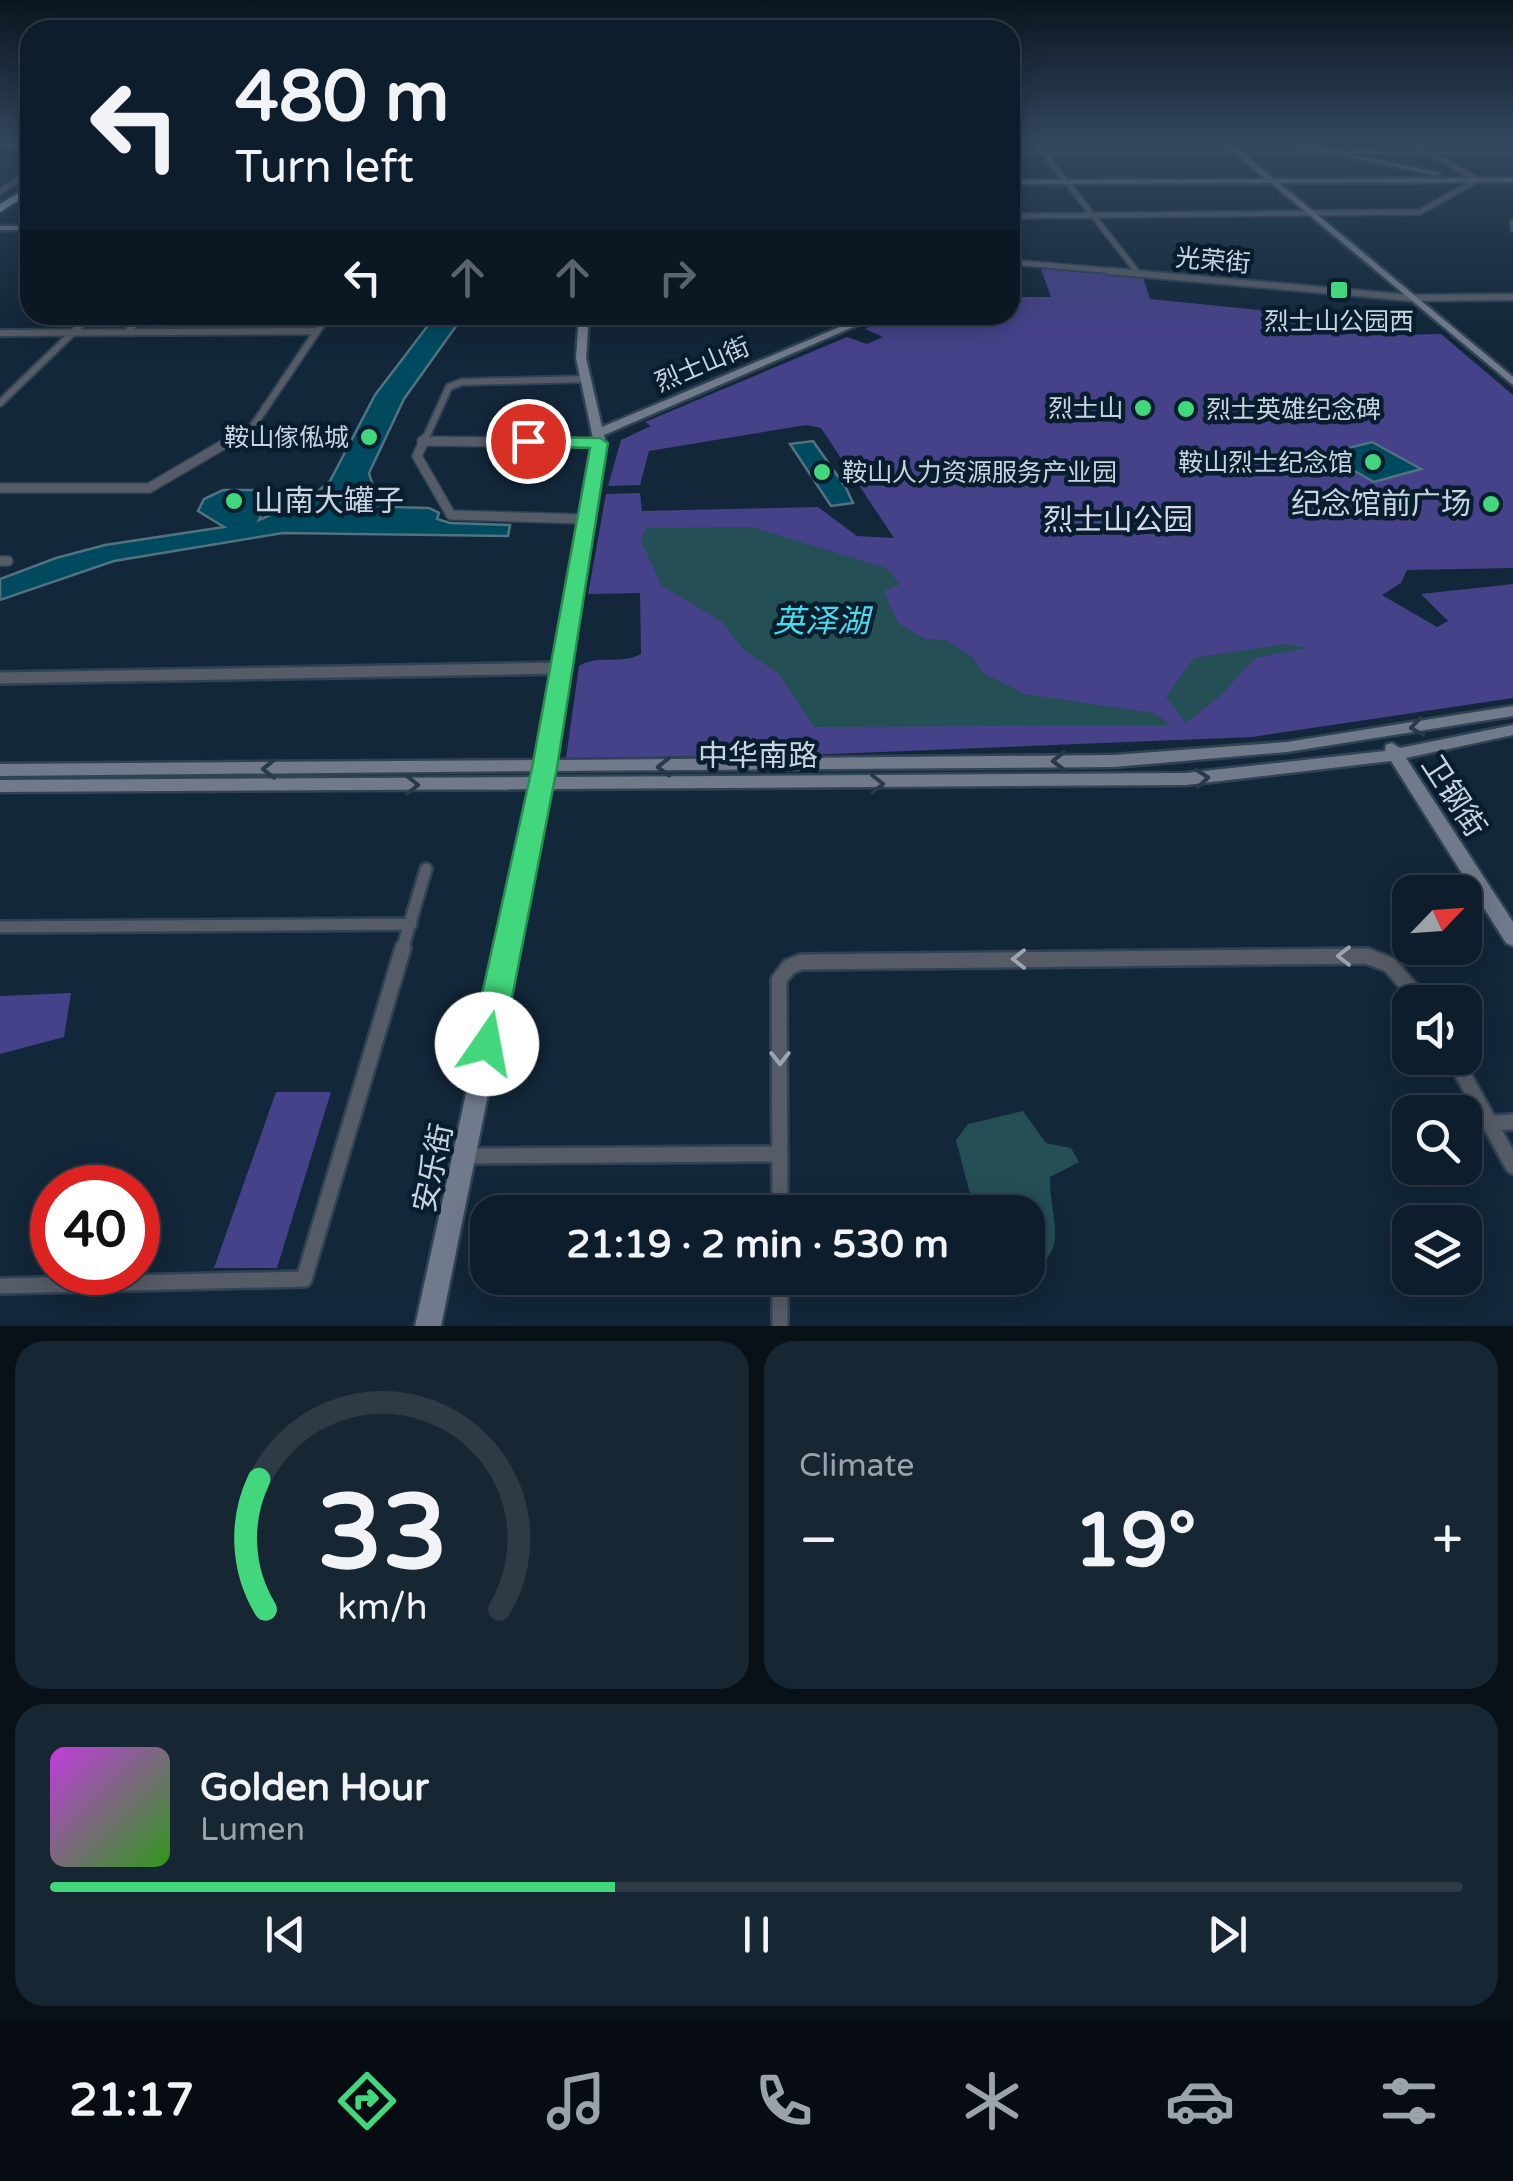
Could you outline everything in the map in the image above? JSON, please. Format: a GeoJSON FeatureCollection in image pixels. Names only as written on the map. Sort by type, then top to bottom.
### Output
{"type":"FeatureCollection","features":[{"type":"Feature","properties":{"kind":"main road"},"geometry":{"type":"LineString","coordinates":[[1303,205],[1513,382]]}},
{"type":"Feature","properties":{"kind":"main road","name":"安乐街"},"geometry":{"type":"LineString","coordinates":[[428,1326],[543,776],[600,437],[581,358],[583,325]]}},
{"type":"Feature","properties":{"kind":"main road","name":"烈士山街"},"geometry":{"type":"LineString","coordinates":[[600,437],[853,325]]}},
{"type":"Feature","properties":{"kind":"main road","name":"中华南路"},"geometry":{"type":"LineString","coordinates":[[0,786],[1132,760],[1287,748],[1513,711]]}},
{"type":"Feature","properties":{"kind":"main road","name":"中华南路"},"geometry":{"type":"LineString","coordinates":[[0,770],[1186,779],[1395,755],[1513,730]]}},
{"type":"Feature","properties":{"kind":"main road","name":"卫钢街"},"geometry":{"type":"LineString","coordinates":[[1382,732],[1513,938]]}},
{"type":"Feature","properties":{"kind":"street"},"geometry":{"type":"LineString","coordinates":[[1084,205],[1138,273]]}},
{"type":"Feature","properties":{"kind":"street"},"geometry":{"type":"LineString","coordinates":[[1020,216],[1420,212],[1432,205]]}},
{"type":"Feature","properties":{"kind":"street","name":"光荣街"},"geometry":{"type":"LineString","coordinates":[[1020,263],[1412,298],[1513,297]]}},
{"type":"Feature","properties":{"kind":"street"},"geometry":{"type":"LineString","coordinates":[[0,403],[80,325]]}},
{"type":"Feature","properties":{"kind":"street"},"geometry":{"type":"LineString","coordinates":[[127,332],[134,325]]}},
{"type":"Feature","properties":{"kind":"street"},"geometry":{"type":"LineString","coordinates":[[0,488],[150,488],[252,429],[321,325]]}},
{"type":"Feature","properties":{"kind":"street"},"geometry":{"type":"LineString","coordinates":[[0,333],[317,331]]}},
{"type":"Feature","properties":{"kind":"street"},"geometry":{"type":"LineString","coordinates":[[584,519],[451,515],[416,456],[449,386],[462,382],[585,379]]}},
{"type":"Feature","properties":{"kind":"street"},"geometry":{"type":"LineString","coordinates":[[422,441],[600,437]]}},
{"type":"Feature","properties":{"kind":"street"},"geometry":{"type":"LineString","coordinates":[[0,678],[561,668]]}},
{"type":"Feature","properties":{"kind":"street"},"geometry":{"type":"LineString","coordinates":[[0,1286],[304,1278],[426,869]]}},
{"type":"Feature","properties":{"kind":"street"},"geometry":{"type":"LineString","coordinates":[[0,926],[411,924]]}},
{"type":"Feature","properties":{"kind":"street"},"geometry":{"type":"LineString","coordinates":[[780,1195],[780,980],[789,968],[801,962],[1367,956],[1390,965],[1407,985]]}},
{"type":"Feature","properties":{"kind":"street"},"geometry":{"type":"LineString","coordinates":[[1464,1075],[1513,1166]]}},
{"type":"Feature","properties":{"kind":"street"},"geometry":{"type":"LineString","coordinates":[[1492,1123],[1513,1122]]}},
{"type":"Feature","properties":{"kind":"street"},"geometry":{"type":"LineString","coordinates":[[464,1156],[780,1154]]}},
{"type":"Feature","properties":{"kind":"street"},"geometry":{"type":"LineString","coordinates":[[780,1295],[780,1326]]}},
{"type":"Feature","properties":{"kind":"green space","name":"烈士山公园"},"geometry":{"type":"Polygon","coordinates":[[[1041,269],[1143,277],[1150,299],[1328,317],[1375,326],[1388,335],[1441,334],[1513,395],[1513,568],[1407,570],[1401,583],[1382,595],[1437,627],[1448,621],[1421,594],[1513,584],[1513,698],[1252,737],[807,755],[566,758],[579,666],[641,654],[640,593],[588,594],[606,494],[640,493],[642,511],[818,507],[857,536],[894,538],[821,428],[806,425],[649,451],[640,485],[608,486],[621,440],[651,426],[645,422],[847,337],[867,344],[883,337],[865,329],[874,325],[1020,325],[1020,297],[1051,297],[1041,269]]]}},
{"type":"Feature","properties":{"kind":"green space"},"geometry":{"type":"Polygon","coordinates":[[[71,993],[64,1037],[0,1054],[0,996],[71,993]]]}},
{"type":"Feature","properties":{"kind":"green space"},"geometry":{"type":"Polygon","coordinates":[[[276,1092],[331,1092],[277,1268],[214,1268],[276,1092]]]}},
{"type":"Feature","properties":{"kind":"water","name":"英泽湖"},"geometry":{"type":"Polygon","coordinates":[[[752,527],[886,568],[900,584],[884,591],[898,623],[925,639],[946,640],[974,658],[983,673],[1025,694],[1154,713],[1171,725],[814,727],[778,673],[744,650],[721,621],[661,585],[641,540],[646,528],[752,527]]]}},
{"type":"Feature","properties":{"kind":"water"},"geometry":{"type":"Polygon","coordinates":[[[1285,644],[1308,648],[1255,658],[1220,696],[1186,723],[1166,697],[1194,658],[1285,644]]]}},
{"type":"Feature","properties":{"kind":"water"},"geometry":{"type":"Polygon","coordinates":[[[1023,1111],[1046,1143],[1071,1148],[1079,1162],[1050,1177],[1055,1232],[1045,1260],[1045,1195],[970,1194],[956,1140],[968,1124],[1023,1111]]]}},
{"type":"Feature","properties":{"kind":"building","name":"鞍山傢俬城"},"geometry":{"type":"Polygon","coordinates":[[[428,325],[457,325],[404,399],[369,473],[377,499],[390,507],[429,508],[439,513],[437,519],[450,523],[510,525],[508,536],[283,533],[114,561],[0,600],[0,579],[56,558],[105,545],[224,527],[198,511],[204,499],[223,490],[262,490],[268,499],[259,520],[310,498],[330,481],[375,395],[428,325]]]}},
{"type":"Feature","properties":{"kind":"building","name":"鞍山人力资源服务产业园"},"geometry":{"type":"Polygon","coordinates":[[[813,441],[853,503],[831,506],[790,444],[813,441]]]}},
{"type":"Feature","properties":{"kind":"building","name":"鞍山烈士纪念馆"},"geometry":{"type":"Polygon","coordinates":[[[1372,442],[1421,469],[1374,482],[1325,454],[1372,442]]]}},
{"type":"Feature","properties":{"kind":"place","name":"烈士山公园西"},"geometry":{"type":"Point","coordinates":[1339,290]}},
{"type":"Feature","properties":{"kind":"place","name":"烈士山"},"geometry":{"type":"Point","coordinates":[1143,408]}},
{"type":"Feature","properties":{"kind":"place","name":"烈士英雄纪念碑"},"geometry":{"type":"Point","coordinates":[1186,409]}},
{"type":"Feature","properties":{"kind":"place","name":"鞍山傢俬城"},"geometry":{"type":"Point","coordinates":[369,437]}},
{"type":"Feature","properties":{"kind":"place","name":"鞍山烈士纪念馆"},"geometry":{"type":"Point","coordinates":[1373,462]}},
{"type":"Feature","properties":{"kind":"place","name":"鞍山人力资源服务产业园"},"geometry":{"type":"Point","coordinates":[822,472]}},
{"type":"Feature","properties":{"kind":"place","name":"山南大罐子"},"geometry":{"type":"Point","coordinates":[234,501]}},
{"type":"Feature","properties":{"kind":"place","name":"纪念馆前广场"},"geometry":{"type":"Point","coordinates":[1491,504]}},
{"type":"Feature","properties":{"kind":"route"},"geometry":{"type":"LineString","coordinates":[[487,1044],[544,768],[588,494],[600,443],[528,441]]}}]}
